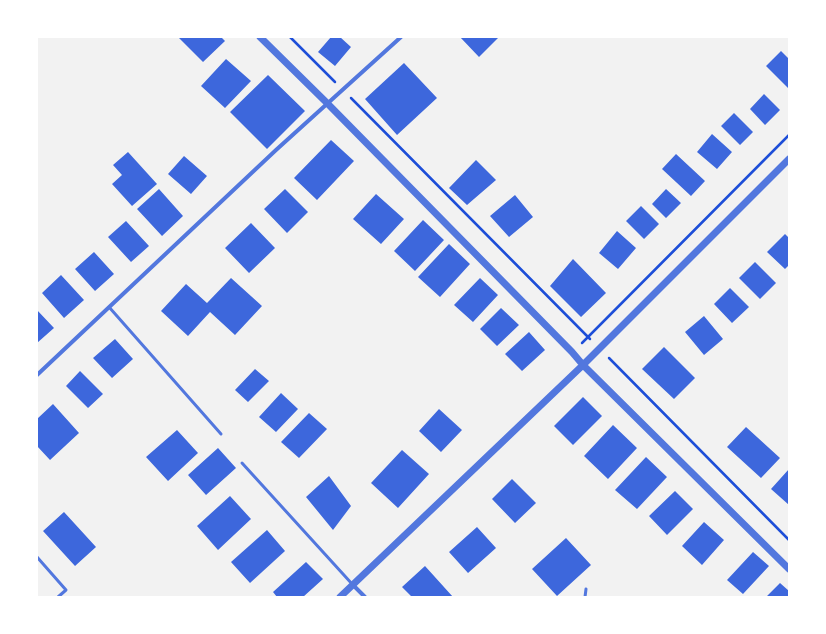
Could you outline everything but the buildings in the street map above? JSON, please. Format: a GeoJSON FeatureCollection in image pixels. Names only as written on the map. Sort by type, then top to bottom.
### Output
{"type":"FeatureCollection","features":[{"type":"Feature","properties":{"kind":"street"},"geometry":{"type":"LineString","coordinates":[[260,37],[327,103],[572,352],[583,365],[789,569]]}},
{"type":"Feature","properties":{"kind":"street"},"geometry":{"type":"LineString","coordinates":[[37,375],[270,155],[402,37]]}},
{"type":"Feature","properties":{"kind":"street"},"geometry":{"type":"LineString","coordinates":[[340,597],[583,365],[789,159]]}},
{"type":"Feature","properties":{"kind":"street"},"geometry":{"type":"LineString","coordinates":[[353,585],[365,597]]}},
{"type":"Feature","properties":{"kind":"lane"},"geometry":{"type":"LineString","coordinates":[[109,308],[220,434]]}},
{"type":"Feature","properties":{"kind":"lane"},"geometry":{"type":"LineString","coordinates":[[242,463],[353,585]]}},
{"type":"Feature","properties":{"kind":"lane"},"geometry":{"type":"LineString","coordinates":[[37,557],[66,590],[58,597]]}},
{"type":"Feature","properties":{"kind":"lane"},"geometry":{"type":"LineString","coordinates":[[585,597],[586,589]]}},
{"type":"Feature","properties":{"kind":"path"},"geometry":{"type":"LineString","coordinates":[[290,37],[789,540]]}},
{"type":"Feature","properties":{"kind":"path"},"geometry":{"type":"LineString","coordinates":[[572,352],[789,135]]}}]}
